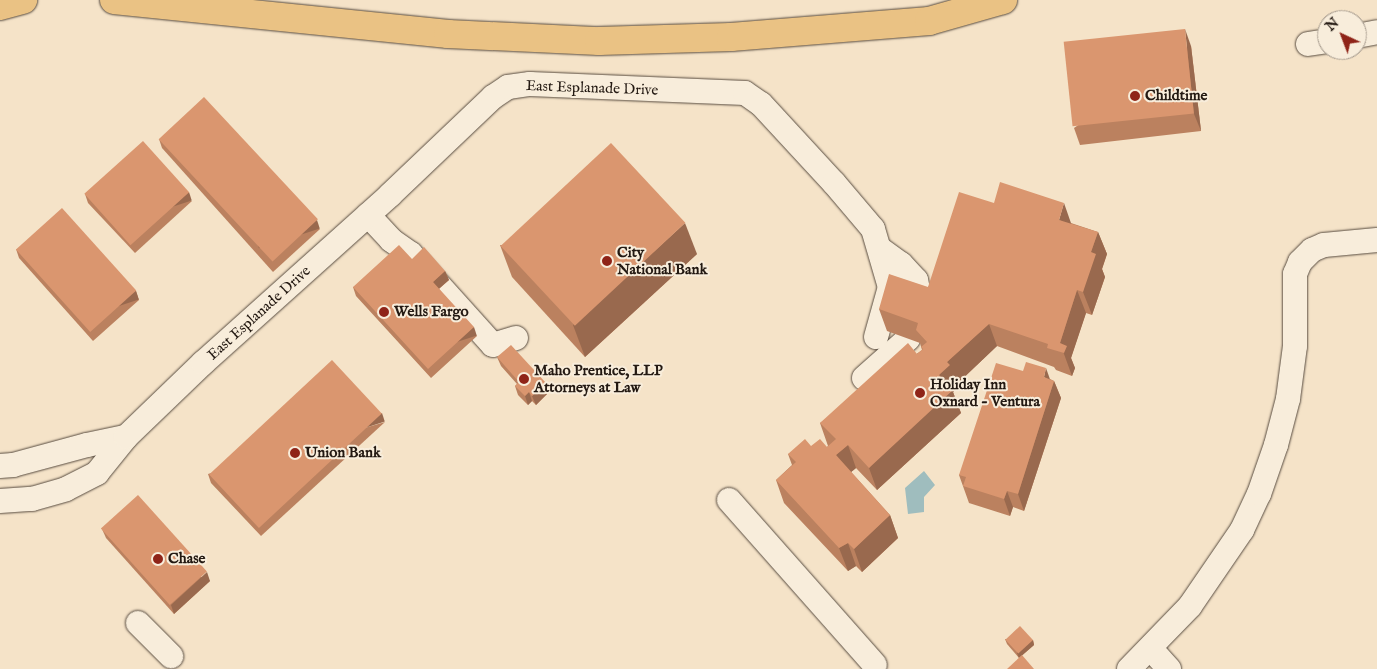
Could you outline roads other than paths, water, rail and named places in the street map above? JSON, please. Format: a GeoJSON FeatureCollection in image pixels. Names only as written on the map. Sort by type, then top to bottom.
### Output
{"type":"FeatureCollection","features":[{"type":"Feature","properties":{"kind":"highway"},"geometry":{"type":"LineString","coordinates":[[0,6],[23,0]]}},
{"type":"Feature","properties":{"kind":"highway"},"geometry":{"type":"LineString","coordinates":[[114,0],[448,34],[599,41],[731,37],[929,21],[1003,0]]}},
{"type":"Feature","properties":{"kind":"street","name":"East Esplanade Drive"},"geometry":{"type":"LineString","coordinates":[[0,501],[32,499],[74,485],[98,473],[126,438],[203,363],[368,215],[493,97],[508,87],[530,84],[745,93],[761,104],[834,183],[873,229],[890,287],[876,337]]}},
{"type":"Feature","properties":{"kind":"street"},"geometry":{"type":"LineString","coordinates":[[368,215],[391,240],[411,254],[492,345],[516,338]]}},
{"type":"Feature","properties":{"kind":"street"},"geometry":{"type":"LineString","coordinates":[[1129,669],[1190,606],[1242,530],[1259,494],[1276,445],[1288,398],[1295,346],[1295,274],[1306,256],[1324,245],[1377,240]]}},
{"type":"Feature","properties":{"kind":"street"},"geometry":{"type":"LineString","coordinates":[[880,249],[901,264],[916,280],[921,304]]}},
{"type":"Feature","properties":{"kind":"street"},"geometry":{"type":"LineString","coordinates":[[864,378],[908,339]]}},
{"type":"Feature","properties":{"kind":"street"},"geometry":{"type":"LineString","coordinates":[[0,466],[13,465],[87,445],[126,438]]}},
{"type":"Feature","properties":{"kind":"street"},"geometry":{"type":"LineString","coordinates":[[729,500],[875,665]]}},
{"type":"Feature","properties":{"kind":"street"},"geometry":{"type":"LineString","coordinates":[[138,623],[171,656]]}},
{"type":"Feature","properties":{"kind":"street"},"geometry":{"type":"LineString","coordinates":[[1151,648],[1169,669]]}},
{"type":"Feature","properties":{"kind":"water"},"geometry":{"type":"Polygon","coordinates":[[[924,471],[935,485],[924,497],[924,512],[908,514],[905,488],[924,471]]]}},
{"type":"Feature","properties":{"kind":"place","name":"Childtime"},"geometry":{"type":"Point","coordinates":[1135,96]}},
{"type":"Feature","properties":{"kind":"place","name":"City National Bank"},"geometry":{"type":"Point","coordinates":[607,261]}},
{"type":"Feature","properties":{"kind":"place","name":"Wells Fargo"},"geometry":{"type":"Point","coordinates":[384,312]}},
{"type":"Feature","properties":{"kind":"place","name":"Maho Prentice, LLP Attorneys at Law"},"geometry":{"type":"Point","coordinates":[524,379]}},
{"type":"Feature","properties":{"kind":"place","name":"Holiday Inn Oxnard - Ventura"},"geometry":{"type":"Point","coordinates":[920,393]}},
{"type":"Feature","properties":{"kind":"place","name":"Union Bank"},"geometry":{"type":"Point","coordinates":[295,453]}},
{"type":"Feature","properties":{"kind":"place","name":"Chase"},"geometry":{"type":"Point","coordinates":[158,559]}}]}
